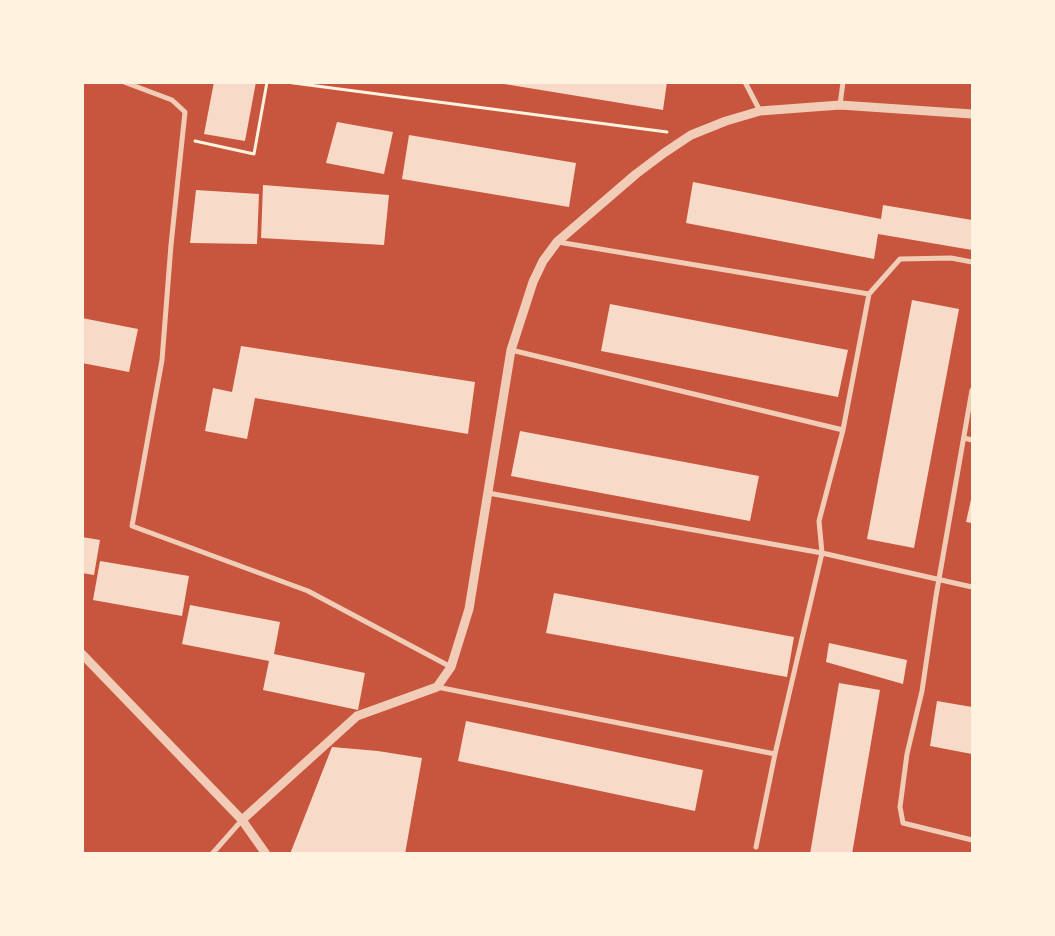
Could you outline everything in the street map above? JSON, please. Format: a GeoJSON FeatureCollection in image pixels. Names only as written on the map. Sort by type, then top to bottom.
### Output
{"type":"FeatureCollection","features":[{"type":"Feature","properties":{"kind":"street"},"geometry":{"type":"LineString","coordinates":[[124,82],[172,100],[185,112],[171,245],[162,360],[132,526],[308,590],[451,667]]}},
{"type":"Feature","properties":{"kind":"street"},"geometry":{"type":"LineString","coordinates":[[745,82],[760,111]]}},
{"type":"Feature","properties":{"kind":"street"},"geometry":{"type":"LineString","coordinates":[[840,105],[843,82]]}},
{"type":"Feature","properties":{"kind":"street"},"geometry":{"type":"LineString","coordinates":[[437,687],[451,667],[469,609],[511,350],[533,282],[542,261],[557,242],[636,174],[691,135],[760,111],[840,105],[972,114]]}},
{"type":"Feature","properties":{"kind":"street"},"geometry":{"type":"LineString","coordinates":[[557,242],[869,294]]}},
{"type":"Feature","properties":{"kind":"street"},"geometry":{"type":"LineString","coordinates":[[756,846],[775,754],[822,553],[818,521],[843,430],[869,294],[900,259],[950,258],[972,262]]}},
{"type":"Feature","properties":{"kind":"street"},"geometry":{"type":"LineString","coordinates":[[511,350],[843,430]]}},
{"type":"Feature","properties":{"kind":"street"},"geometry":{"type":"LineString","coordinates":[[972,390],[936,596],[922,690],[907,754],[900,807],[903,823],[972,840]]}},
{"type":"Feature","properties":{"kind":"street"},"geometry":{"type":"LineString","coordinates":[[964,438],[972,440]]}},
{"type":"Feature","properties":{"kind":"street"},"geometry":{"type":"LineString","coordinates":[[488,493],[822,553],[972,588]]}},
{"type":"Feature","properties":{"kind":"street"},"geometry":{"type":"LineString","coordinates":[[82,654],[242,820],[266,854]]}},
{"type":"Feature","properties":{"kind":"street"},"geometry":{"type":"LineString","coordinates":[[212,854],[242,820],[357,716],[437,687],[775,754]]}},
{"type":"Feature","properties":{"kind":"path"},"geometry":{"type":"LineString","coordinates":[[182,139],[254,154],[268,82]]}},
{"type":"Feature","properties":{"kind":"path"},"geometry":{"type":"LineString","coordinates":[[286,82],[691,135]]}},
{"type":"Feature","properties":{"kind":"building"},"geometry":{"type":"Polygon","coordinates":[[[214,82],[256,82],[245,141],[204,134],[214,82]]]}},
{"type":"Feature","properties":{"kind":"building"},"geometry":{"type":"Polygon","coordinates":[[[492,82],[667,82],[663,110],[492,82]]]}},
{"type":"Feature","properties":{"kind":"building"},"geometry":{"type":"Polygon","coordinates":[[[337,122],[393,132],[384,174],[326,163],[337,122]]]}},
{"type":"Feature","properties":{"kind":"building"},"geometry":{"type":"Polygon","coordinates":[[[409,135],[576,163],[569,207],[402,179],[409,135]]]}},
{"type":"Feature","properties":{"kind":"building"},"geometry":{"type":"Polygon","coordinates":[[[693,182],[881,219],[883,205],[972,220],[972,250],[878,234],[874,259],[686,223],[693,182]]]}},
{"type":"Feature","properties":{"kind":"building"},"geometry":{"type":"Polygon","coordinates":[[[263,185],[389,195],[384,245],[261,238],[263,185]]]}},
{"type":"Feature","properties":{"kind":"building"},"geometry":{"type":"Polygon","coordinates":[[[196,190],[259,194],[257,244],[190,243],[196,190]]]}},
{"type":"Feature","properties":{"kind":"building"},"geometry":{"type":"Polygon","coordinates":[[[912,300],[959,309],[914,548],[867,539],[912,300]]]}},
{"type":"Feature","properties":{"kind":"building"},"geometry":{"type":"Polygon","coordinates":[[[610,304],[848,350],[838,397],[601,351],[610,304]]]}},
{"type":"Feature","properties":{"kind":"building"},"geometry":{"type":"Polygon","coordinates":[[[82,318],[138,329],[129,372],[82,363],[82,318]]]}},
{"type":"Feature","properties":{"kind":"building"},"geometry":{"type":"Polygon","coordinates":[[[241,346],[475,382],[468,434],[255,398],[247,439],[205,431],[213,388],[232,392],[241,346]]]}},
{"type":"Feature","properties":{"kind":"building"},"geometry":{"type":"Polygon","coordinates":[[[520,431],[759,476],[750,521],[511,476],[520,431]]]}},
{"type":"Feature","properties":{"kind":"building"},"geometry":{"type":"Polygon","coordinates":[[[972,495],[972,523],[966,522],[972,495]]]}},
{"type":"Feature","properties":{"kind":"building"},"geometry":{"type":"Polygon","coordinates":[[[82,537],[100,540],[94,575],[82,573],[82,537]]]}},
{"type":"Feature","properties":{"kind":"building"},"geometry":{"type":"Polygon","coordinates":[[[100,561],[189,576],[182,616],[93,600],[100,561]]]}},
{"type":"Feature","properties":{"kind":"building"},"geometry":{"type":"Polygon","coordinates":[[[554,593],[794,637],[787,677],[546,633],[554,593]]]}},
{"type":"Feature","properties":{"kind":"building"},"geometry":{"type":"Polygon","coordinates":[[[190,605],[280,622],[274,654],[365,673],[358,710],[263,690],[269,661],[182,644],[190,605]]]}},
{"type":"Feature","properties":{"kind":"building"},"geometry":{"type":"Polygon","coordinates":[[[829,643],[907,660],[903,684],[826,662],[829,643]]]}},
{"type":"Feature","properties":{"kind":"building"},"geometry":{"type":"Polygon","coordinates":[[[839,683],[880,690],[852,854],[810,854],[839,683]]]}},
{"type":"Feature","properties":{"kind":"building"},"geometry":{"type":"Polygon","coordinates":[[[937,701],[972,707],[972,754],[930,746],[937,701]]]}},
{"type":"Feature","properties":{"kind":"building"},"geometry":{"type":"Polygon","coordinates":[[[466,721],[703,770],[695,811],[458,761],[466,721]]]}},
{"type":"Feature","properties":{"kind":"building"},"geometry":{"type":"Polygon","coordinates":[[[332,747],[378,751],[422,758],[405,854],[290,854],[332,747]]]}}]}
